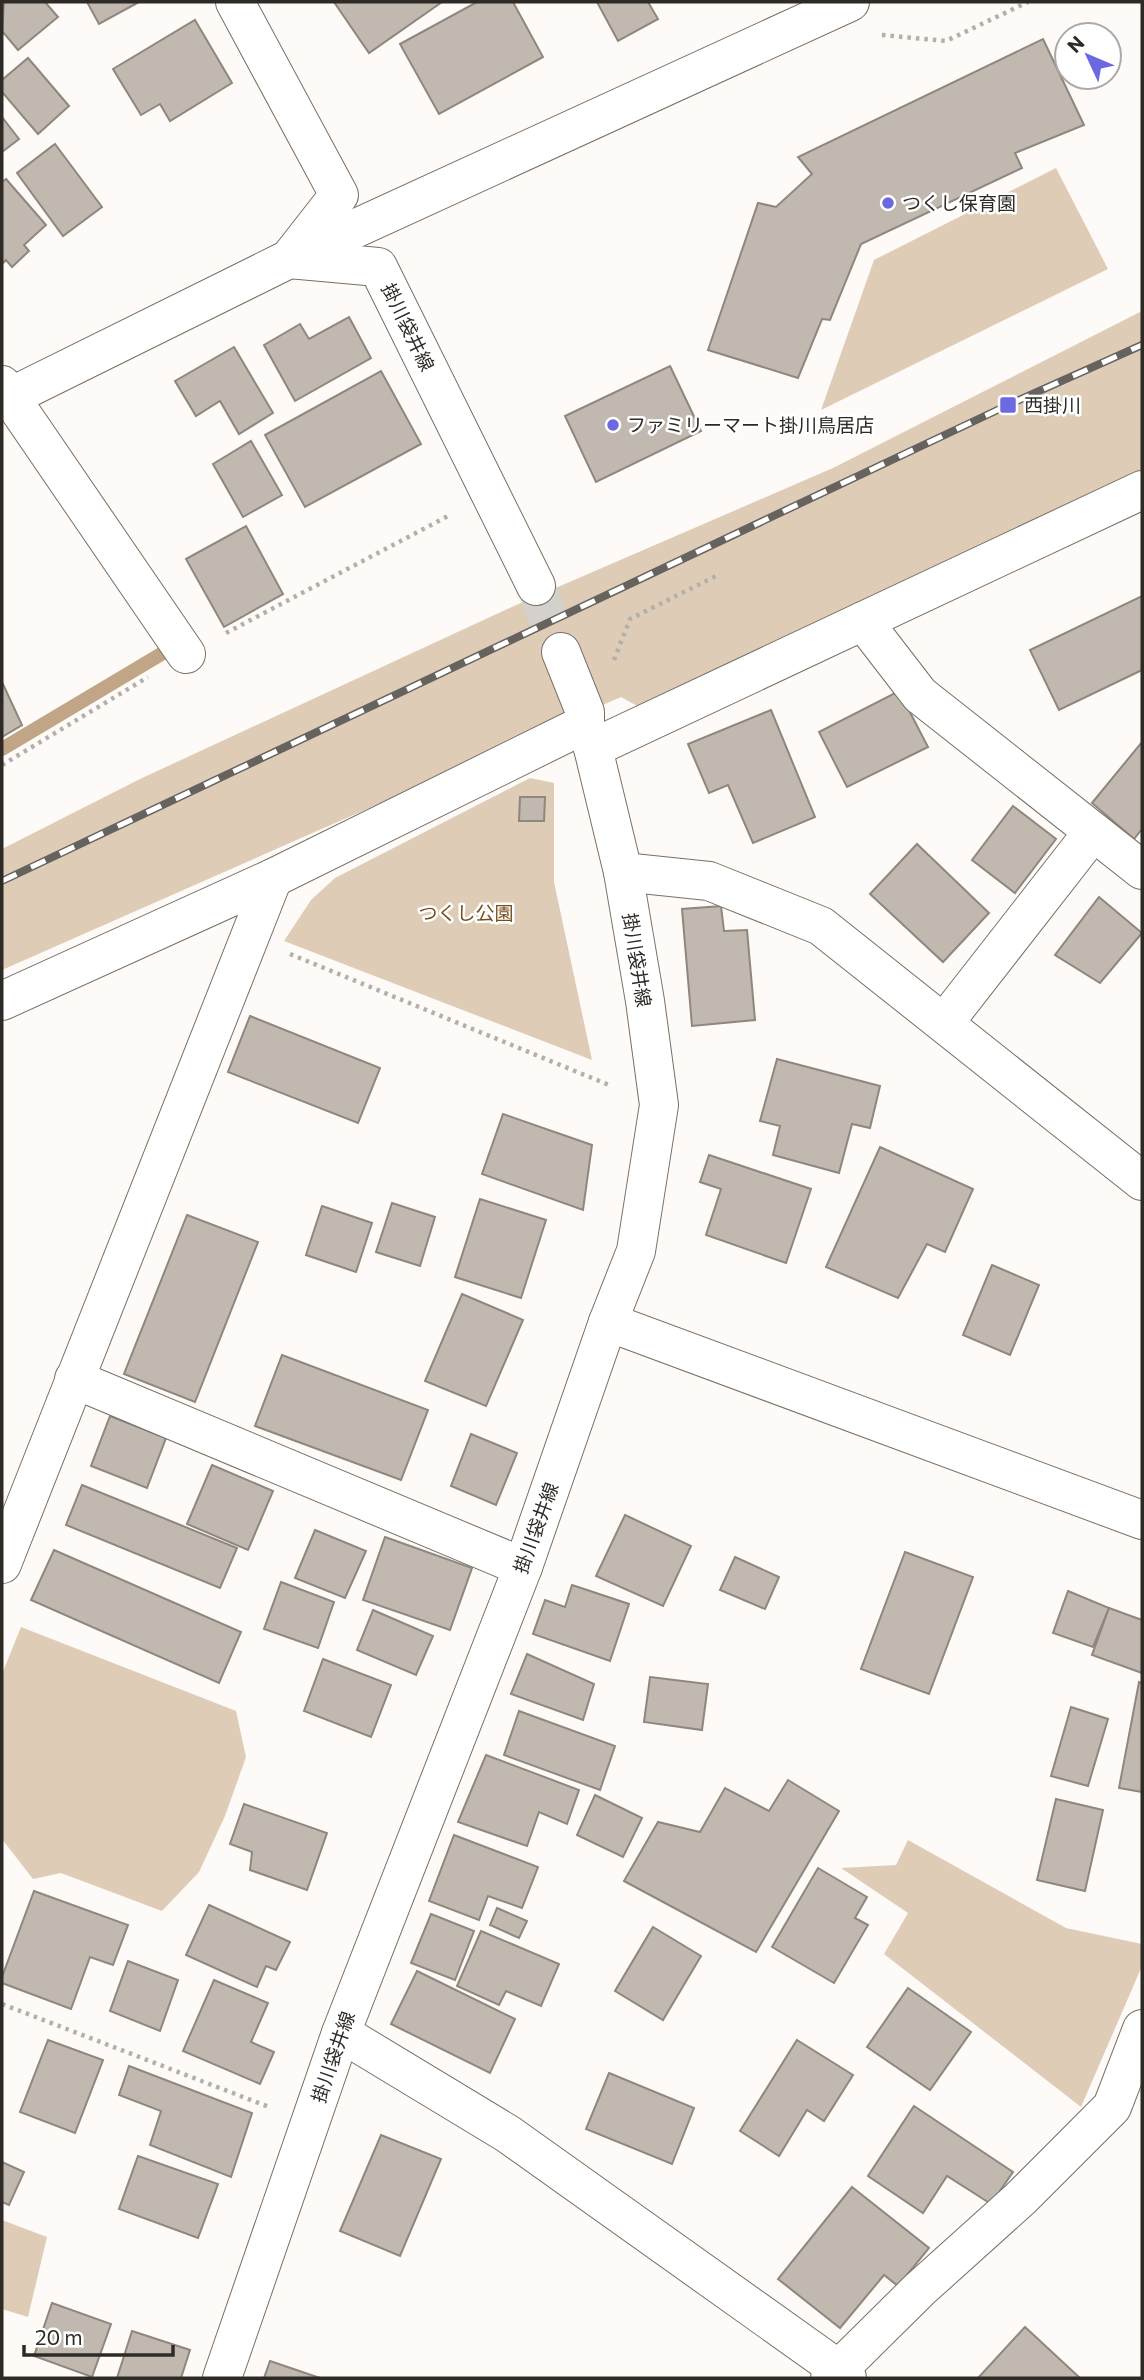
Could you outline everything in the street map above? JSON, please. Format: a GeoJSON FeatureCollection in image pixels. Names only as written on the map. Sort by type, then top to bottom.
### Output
{"type":"FeatureCollection","features":[{"type":"Feature","properties":{"kind":"street"},"geometry":{"type":"LineString","coordinates":[[235,2],[340,195],[289,259]]}},
{"type":"Feature","properties":{"kind":"street"},"geometry":{"type":"LineString","coordinates":[[186,654],[30,424],[4,395],[289,259],[850,2]]}},
{"type":"Feature","properties":{"kind":"street","name":"掛川袋井線"},"geometry":{"type":"LineString","coordinates":[[289,259],[378,267],[536,586]]}},
{"type":"Feature","properties":{"kind":"street"},"geometry":{"type":"LineString","coordinates":[[2,1001],[589,736],[863,621],[1142,490]]}},
{"type":"Feature","properties":{"kind":"street"},"geometry":{"type":"LineString","coordinates":[[863,621],[920,695],[1142,870]]}},
{"type":"Feature","properties":{"kind":"street","name":"掛川袋井線"},"geometry":{"type":"LineString","coordinates":[[222,2378],[341,2033],[523,1567],[608,1322],[636,1251],[659,1105],[623,872],[585,712],[561,652]]}},
{"type":"Feature","properties":{"kind":"street"},"geometry":{"type":"LineString","coordinates":[[944,1023],[1093,832]]}},
{"type":"Feature","properties":{"kind":"street"},"geometry":{"type":"LineString","coordinates":[[623,872],[709,881],[821,926],[1142,1181]]}},
{"type":"Feature","properties":{"kind":"street"},"geometry":{"type":"LineString","coordinates":[[2,1564],[273,878]]}},
{"type":"Feature","properties":{"kind":"street"},"geometry":{"type":"LineString","coordinates":[[608,1322],[1142,1520]]}},
{"type":"Feature","properties":{"kind":"street"},"geometry":{"type":"LineString","coordinates":[[74,1380],[523,1567]]}},
{"type":"Feature","properties":{"kind":"street"},"geometry":{"type":"LineString","coordinates":[[341,2033],[508,2134],[838,2375],[920,2289],[1020,2199],[1112,2107],[1142,2029]]}},
{"type":"Feature","properties":{"kind":"path"},"geometry":{"type":"LineString","coordinates":[[881,35],[946,41],[1028,2]]}},
{"type":"Feature","properties":{"kind":"path"},"geometry":{"type":"LineString","coordinates":[[2,765],[186,654],[491,494]]}},
{"type":"Feature","properties":{"kind":"path"},"geometry":{"type":"LineString","coordinates":[[611,668],[630,619],[720,574]]}},
{"type":"Feature","properties":{"kind":"path"},"geometry":{"type":"LineString","coordinates":[[249,937],[659,1105]]}},
{"type":"Feature","properties":{"kind":"path"},"geometry":{"type":"LineString","coordinates":[[2,2004],[310,2123]]}},
{"type":"Feature","properties":{"kind":"green space"},"geometry":{"type":"Polygon","coordinates":[[[1056,168],[1108,269],[821,410],[874,260],[1056,168]]]}},
{"type":"Feature","properties":{"kind":"green space"},"geometry":{"type":"Polygon","coordinates":[[[1142,311],[1142,477],[639,707],[621,697],[2,970],[2,849],[140,779],[514,606],[833,468],[1142,311]]]}},
{"type":"Feature","properties":{"kind":"green space","name":"つくし公園"},"geometry":{"type":"Polygon","coordinates":[[[530,778],[554,783],[554,882],[592,1060],[284,941],[311,900],[335,878],[530,778]]]}},
{"type":"Feature","properties":{"kind":"green space"},"geometry":{"type":"Polygon","coordinates":[[[21,1627],[236,1711],[246,1757],[225,1816],[199,1872],[162,1911],[61,1873],[33,1879],[2,1839],[2,1674],[21,1627]]]}},
{"type":"Feature","properties":{"kind":"green space"},"geometry":{"type":"Polygon","coordinates":[[[908,1840],[1066,1928],[1142,1944],[1142,1966],[1081,2107],[884,1954],[908,1913],[841,1868],[896,1865],[908,1840]]]}},
{"type":"Feature","properties":{"kind":"green space"},"geometry":{"type":"Polygon","coordinates":[[[2,2220],[47,2237],[28,2317],[2,2309],[2,2220]]]}},
{"type":"Feature","properties":{"kind":"building"},"geometry":{"type":"Polygon","coordinates":[[[4,2],[45,2],[58,17],[18,50],[2,31],[4,2]]]}},
{"type":"Feature","properties":{"kind":"building"},"geometry":{"type":"Polygon","coordinates":[[[87,2],[139,2],[99,24],[87,2]]]}},
{"type":"Feature","properties":{"kind":"building"},"geometry":{"type":"Polygon","coordinates":[[[334,2],[442,2],[369,53],[334,2]]]}},
{"type":"Feature","properties":{"kind":"building"},"geometry":{"type":"Polygon","coordinates":[[[477,2],[513,2],[543,57],[439,114],[400,44],[477,2]]]}},
{"type":"Feature","properties":{"kind":"building"},"geometry":{"type":"Polygon","coordinates":[[[597,2],[648,2],[658,19],[618,41],[597,2]]]}},
{"type":"Feature","properties":{"kind":"building"},"geometry":{"type":"Polygon","coordinates":[[[195,20],[232,83],[170,121],[160,104],[141,115],[113,69],[195,20]]]}},
{"type":"Feature","properties":{"kind":"building"},"geometry":{"type":"Polygon","coordinates":[[[1043,39],[1053,60],[1053,91],[1068,91],[1084,125],[1015,153],[1022,168],[861,244],[830,320],[822,319],[798,378],[708,350],[758,203],[776,207],[812,174],[798,157],[1043,39]]]}},
{"type":"Feature","properties":{"kind":"building"},"geometry":{"type":"Polygon","coordinates":[[[28,58],[69,106],[38,134],[2,92],[2,80],[28,58]]]}},
{"type":"Feature","properties":{"kind":"building"},"geometry":{"type":"Polygon","coordinates":[[[2,117],[19,139],[2,152],[2,117]]]}},
{"type":"Feature","properties":{"kind":"building"},"geometry":{"type":"Polygon","coordinates":[[[55,144],[102,207],[63,236],[17,173],[55,144]]]}},
{"type":"Feature","properties":{"kind":"building"},"geometry":{"type":"Polygon","coordinates":[[[6,179],[46,225],[24,245],[29,251],[12,267],[6,260],[2,264],[2,182],[6,179]]]}},
{"type":"Feature","properties":{"kind":"building"},"geometry":{"type":"Polygon","coordinates":[[[349,317],[371,358],[295,401],[264,345],[300,324],[309,339],[349,317]]]}},
{"type":"Feature","properties":{"kind":"building"},"geometry":{"type":"Polygon","coordinates":[[[234,347],[273,413],[239,434],[220,401],[196,416],[175,381],[234,347]]]}},
{"type":"Feature","properties":{"kind":"building"},"geometry":{"type":"Polygon","coordinates":[[[670,366],[701,431],[596,482],[565,416],[670,366]]]}},
{"type":"Feature","properties":{"kind":"building"},"geometry":{"type":"Polygon","coordinates":[[[381,371],[421,444],[305,507],[265,435],[381,371]]]}},
{"type":"Feature","properties":{"kind":"building"},"geometry":{"type":"Polygon","coordinates":[[[251,441],[282,495],[243,517],[213,464],[251,441]]]}},
{"type":"Feature","properties":{"kind":"building"},"geometry":{"type":"Polygon","coordinates":[[[246,526],[283,594],[224,627],[186,559],[246,526]]]}},
{"type":"Feature","properties":{"kind":"building"},"geometry":{"type":"Polygon","coordinates":[[[1142,596],[1142,670],[1059,710],[1030,650],[1142,596]]]}},
{"type":"Feature","properties":{"kind":"building"},"geometry":{"type":"Polygon","coordinates":[[[2,682],[22,725],[2,737],[2,682]]]}},
{"type":"Feature","properties":{"kind":"building"},"geometry":{"type":"Polygon","coordinates":[[[899,691],[928,747],[847,787],[819,732],[899,691]]]}},
{"type":"Feature","properties":{"kind":"building"},"geometry":{"type":"Polygon","coordinates":[[[771,710],[815,817],[753,843],[728,785],[709,793],[688,744],[771,710]]]}},
{"type":"Feature","properties":{"kind":"building"},"geometry":{"type":"Polygon","coordinates":[[[1142,742],[1142,829],[1134,839],[1092,803],[1142,742]]]}},
{"type":"Feature","properties":{"kind":"building"},"geometry":{"type":"Polygon","coordinates":[[[520,797],[545,797],[544,821],[519,821],[520,797]]]}},
{"type":"Feature","properties":{"kind":"building"},"geometry":{"type":"Polygon","coordinates":[[[1013,806],[1056,839],[1015,893],[972,860],[1013,806]]]}},
{"type":"Feature","properties":{"kind":"building"},"geometry":{"type":"Polygon","coordinates":[[[917,844],[989,913],[943,962],[870,894],[917,844]]]}},
{"type":"Feature","properties":{"kind":"building"},"geometry":{"type":"Polygon","coordinates":[[[1099,897],[1142,933],[1100,983],[1055,955],[1099,897]]]}},
{"type":"Feature","properties":{"kind":"building"},"geometry":{"type":"Polygon","coordinates":[[[721,906],[724,931],[747,930],[755,1020],[692,1026],[682,909],[721,906]]]}},
{"type":"Feature","properties":{"kind":"building"},"geometry":{"type":"Polygon","coordinates":[[[250,1016],[380,1068],[358,1123],[228,1072],[250,1016]]]}},
{"type":"Feature","properties":{"kind":"building"},"geometry":{"type":"Polygon","coordinates":[[[777,1059],[880,1086],[870,1128],[852,1124],[839,1173],[773,1155],[780,1126],[760,1121],[777,1059]]]}},
{"type":"Feature","properties":{"kind":"building"},"geometry":{"type":"Polygon","coordinates":[[[503,1114],[592,1145],[583,1210],[482,1174],[503,1114]]]}},
{"type":"Feature","properties":{"kind":"building"},"geometry":{"type":"Polygon","coordinates":[[[880,1147],[973,1189],[945,1252],[927,1244],[898,1298],[826,1267],[880,1147]]]}},
{"type":"Feature","properties":{"kind":"building"},"geometry":{"type":"Polygon","coordinates":[[[709,1155],[811,1189],[786,1263],[706,1235],[721,1189],[700,1182],[709,1155]]]}},
{"type":"Feature","properties":{"kind":"building"},"geometry":{"type":"Polygon","coordinates":[[[480,1199],[546,1220],[521,1298],[455,1277],[480,1199]]]}},
{"type":"Feature","properties":{"kind":"building"},"geometry":{"type":"Polygon","coordinates":[[[392,1203],[435,1217],[420,1266],[376,1252],[392,1203]]]}},
{"type":"Feature","properties":{"kind":"building"},"geometry":{"type":"Polygon","coordinates":[[[322,1206],[372,1223],[356,1272],[306,1255],[322,1206]]]}},
{"type":"Feature","properties":{"kind":"building"},"geometry":{"type":"Polygon","coordinates":[[[187,1215],[258,1242],[195,1402],[124,1374],[187,1215]]]}},
{"type":"Feature","properties":{"kind":"building"},"geometry":{"type":"Polygon","coordinates":[[[992,1265],[1039,1285],[1010,1355],[963,1335],[992,1265]]]}},
{"type":"Feature","properties":{"kind":"building"},"geometry":{"type":"Polygon","coordinates":[[[462,1294],[523,1320],[486,1406],[425,1381],[462,1294]]]}},
{"type":"Feature","properties":{"kind":"building"},"geometry":{"type":"Polygon","coordinates":[[[282,1355],[428,1410],[401,1480],[255,1426],[282,1355]]]}},
{"type":"Feature","properties":{"kind":"building"},"geometry":{"type":"Polygon","coordinates":[[[110,1416],[166,1438],[147,1488],[91,1466],[110,1416]]]}},
{"type":"Feature","properties":{"kind":"building"},"geometry":{"type":"Polygon","coordinates":[[[471,1434],[517,1453],[496,1505],[451,1486],[471,1434]]]}},
{"type":"Feature","properties":{"kind":"building"},"geometry":{"type":"Polygon","coordinates":[[[212,1465],[273,1491],[248,1550],[187,1524],[212,1465]]]}},
{"type":"Feature","properties":{"kind":"building"},"geometry":{"type":"Polygon","coordinates":[[[82,1485],[237,1548],[220,1588],[66,1525],[82,1485]]]}},
{"type":"Feature","properties":{"kind":"building"},"geometry":{"type":"Polygon","coordinates":[[[625,1515],[691,1546],[663,1606],[596,1576],[625,1515]]]}},
{"type":"Feature","properties":{"kind":"building"},"geometry":{"type":"Polygon","coordinates":[[[315,1530],[366,1551],[345,1598],[295,1578],[315,1530]]]}},
{"type":"Feature","properties":{"kind":"building"},"geometry":{"type":"Polygon","coordinates":[[[385,1537],[472,1568],[450,1630],[363,1600],[385,1537]]]}},
{"type":"Feature","properties":{"kind":"building"},"geometry":{"type":"Polygon","coordinates":[[[54,1550],[241,1632],[219,1683],[31,1600],[54,1550]]]}},
{"type":"Feature","properties":{"kind":"building"},"geometry":{"type":"Polygon","coordinates":[[[905,1552],[973,1577],[929,1694],[861,1669],[905,1552]]]}},
{"type":"Feature","properties":{"kind":"building"},"geometry":{"type":"Polygon","coordinates":[[[735,1557],[779,1577],[765,1609],[720,1590],[735,1557]]]}},
{"type":"Feature","properties":{"kind":"building"},"geometry":{"type":"Polygon","coordinates":[[[281,1582],[334,1602],[318,1648],[264,1629],[281,1582]]]}},
{"type":"Feature","properties":{"kind":"building"},"geometry":{"type":"Polygon","coordinates":[[[572,1585],[629,1604],[610,1661],[533,1634],[545,1600],[565,1607],[572,1585]]]}},
{"type":"Feature","properties":{"kind":"building"},"geometry":{"type":"Polygon","coordinates":[[[1068,1591],[1109,1608],[1093,1647],[1053,1633],[1068,1591]]]}},
{"type":"Feature","properties":{"kind":"building"},"geometry":{"type":"Polygon","coordinates":[[[1109,1608],[1142,1620],[1142,1673],[1092,1655],[1109,1608]]]}},
{"type":"Feature","properties":{"kind":"building"},"geometry":{"type":"Polygon","coordinates":[[[373,1610],[433,1636],[416,1675],[357,1650],[373,1610]]]}},
{"type":"Feature","properties":{"kind":"building"},"geometry":{"type":"Polygon","coordinates":[[[527,1654],[594,1684],[583,1720],[511,1694],[527,1654]]]}},
{"type":"Feature","properties":{"kind":"building"},"geometry":{"type":"Polygon","coordinates":[[[323,1659],[391,1685],[371,1737],[304,1711],[323,1659]]]}},
{"type":"Feature","properties":{"kind":"building"},"geometry":{"type":"Polygon","coordinates":[[[650,1677],[708,1684],[702,1730],[644,1722],[650,1677]]]}},
{"type":"Feature","properties":{"kind":"building"},"geometry":{"type":"Polygon","coordinates":[[[1139,1682],[1142,1683],[1142,1792],[1119,1788],[1139,1682]]]}},
{"type":"Feature","properties":{"kind":"building"},"geometry":{"type":"Polygon","coordinates":[[[1071,1707],[1108,1719],[1088,1786],[1051,1776],[1071,1707]]]}},
{"type":"Feature","properties":{"kind":"building"},"geometry":{"type":"Polygon","coordinates":[[[519,1711],[615,1746],[600,1790],[504,1755],[519,1711]]]}},
{"type":"Feature","properties":{"kind":"building"},"geometry":{"type":"Polygon","coordinates":[[[486,1755],[579,1790],[567,1824],[539,1812],[527,1846],[458,1822],[486,1755]]]}},
{"type":"Feature","properties":{"kind":"building"},"geometry":{"type":"Polygon","coordinates":[[[788,1780],[839,1811],[756,1952],[624,1881],[658,1822],[700,1832],[725,1788],[769,1811],[788,1780]]]}},
{"type":"Feature","properties":{"kind":"building"},"geometry":{"type":"Polygon","coordinates":[[[595,1795],[642,1818],[623,1857],[577,1835],[595,1795]]]}},
{"type":"Feature","properties":{"kind":"building"},"geometry":{"type":"Polygon","coordinates":[[[1056,1799],[1103,1810],[1085,1891],[1037,1880],[1056,1799]]]}},
{"type":"Feature","properties":{"kind":"building"},"geometry":{"type":"Polygon","coordinates":[[[244,1804],[327,1833],[307,1890],[250,1870],[252,1852],[230,1844],[244,1804]]]}},
{"type":"Feature","properties":{"kind":"building"},"geometry":{"type":"Polygon","coordinates":[[[454,1835],[538,1867],[522,1908],[488,1896],[479,1920],[429,1901],[454,1835]]]}},
{"type":"Feature","properties":{"kind":"building"},"geometry":{"type":"Polygon","coordinates":[[[818,1868],[867,1897],[855,1918],[868,1925],[834,1983],[772,1947],[818,1868]]]}},
{"type":"Feature","properties":{"kind":"building"},"geometry":{"type":"Polygon","coordinates":[[[34,1891],[128,1925],[113,1965],[90,1957],[71,2009],[2,1983],[34,1891]]]}},
{"type":"Feature","properties":{"kind":"building"},"geometry":{"type":"Polygon","coordinates":[[[209,1905],[290,1942],[276,1970],[266,1966],[257,1987],[186,1955],[209,1905]]]}},
{"type":"Feature","properties":{"kind":"building"},"geometry":{"type":"Polygon","coordinates":[[[497,1908],[527,1921],[519,1938],[490,1925],[497,1908]]]}},
{"type":"Feature","properties":{"kind":"building"},"geometry":{"type":"Polygon","coordinates":[[[431,1914],[474,1931],[455,1980],[411,1963],[431,1914]]]}},
{"type":"Feature","properties":{"kind":"building"},"geometry":{"type":"Polygon","coordinates":[[[653,1927],[701,1956],[663,2020],[615,1991],[653,1927]]]}},
{"type":"Feature","properties":{"kind":"building"},"geometry":{"type":"Polygon","coordinates":[[[481,1931],[559,1964],[541,2006],[506,1991],[499,2005],[457,1986],[481,1931]]]}},
{"type":"Feature","properties":{"kind":"building"},"geometry":{"type":"Polygon","coordinates":[[[128,1961],[178,1980],[160,2031],[110,2011],[128,1961]]]}},
{"type":"Feature","properties":{"kind":"building"},"geometry":{"type":"Polygon","coordinates":[[[417,1971],[515,2019],[490,2073],[391,2024],[417,1971]]]}},
{"type":"Feature","properties":{"kind":"building"},"geometry":{"type":"Polygon","coordinates":[[[214,1980],[268,2003],[251,2042],[274,2052],[260,2084],[183,2051],[214,1980]]]}},
{"type":"Feature","properties":{"kind":"building"},"geometry":{"type":"Polygon","coordinates":[[[908,1988],[971,2032],[930,2090],[867,2047],[908,1988]]]}},
{"type":"Feature","properties":{"kind":"building"},"geometry":{"type":"Polygon","coordinates":[[[48,2040],[103,2060],[75,2133],[20,2112],[48,2040]]]}},
{"type":"Feature","properties":{"kind":"building"},"geometry":{"type":"Polygon","coordinates":[[[797,2040],[853,2075],[824,2121],[807,2110],[779,2156],[740,2131],[797,2040]]]}},
{"type":"Feature","properties":{"kind":"building"},"geometry":{"type":"Polygon","coordinates":[[[129,2066],[252,2113],[231,2177],[150,2145],[161,2111],[119,2095],[129,2066]]]}},
{"type":"Feature","properties":{"kind":"building"},"geometry":{"type":"Polygon","coordinates":[[[609,2073],[694,2108],[672,2164],[586,2129],[609,2073]]]}},
{"type":"Feature","properties":{"kind":"building"},"geometry":{"type":"Polygon","coordinates":[[[914,2106],[1013,2172],[991,2204],[947,2176],[923,2213],[868,2176],[914,2106]]]}},
{"type":"Feature","properties":{"kind":"building"},"geometry":{"type":"Polygon","coordinates":[[[381,2135],[441,2159],[400,2256],[340,2231],[381,2135]]]}},
{"type":"Feature","properties":{"kind":"building"},"geometry":{"type":"Polygon","coordinates":[[[138,2156],[218,2184],[198,2238],[119,2209],[138,2156]]]}},
{"type":"Feature","properties":{"kind":"building"},"geometry":{"type":"Polygon","coordinates":[[[2,2162],[24,2172],[9,2205],[2,2202],[2,2162]]]}},
{"type":"Feature","properties":{"kind":"building"},"geometry":{"type":"Polygon","coordinates":[[[852,2187],[929,2248],[898,2286],[884,2275],[840,2328],[778,2279],[852,2187]]]}},
{"type":"Feature","properties":{"kind":"building"},"geometry":{"type":"Polygon","coordinates":[[[52,2303],[111,2324],[92,2377],[34,2356],[52,2303]]]}},
{"type":"Feature","properties":{"kind":"building"},"geometry":{"type":"Polygon","coordinates":[[[1025,2327],[1080,2378],[978,2378],[1025,2327]]]}},
{"type":"Feature","properties":{"kind":"building"},"geometry":{"type":"Polygon","coordinates":[[[132,2331],[190,2350],[181,2378],[117,2378],[132,2331]]]}},
{"type":"Feature","properties":{"kind":"building"},"geometry":{"type":"Polygon","coordinates":[[[270,2361],[320,2378],[264,2378],[270,2361]]]}},
{"type":"Feature","properties":{"kind":"waterway"},"geometry":{"type":"LineString","coordinates":[[2,749],[168,650],[163,642]]}},
{"type":"Feature","properties":{"kind":"tunnel"},"geometry":{"type":"LineString","coordinates":[[536,586],[561,652]]}},
{"type":"Feature","properties":{"kind":"railway"},"geometry":{"type":"LineString","coordinates":[[2,881],[1008,405],[1142,345]]}},
{"type":"Feature","properties":{"kind":"place","name":"つくし保育園"},"geometry":{"type":"Point","coordinates":[888,203]}},
{"type":"Feature","properties":{"kind":"place","name":"西掛川"},"geometry":{"type":"Point","coordinates":[1008,405]}},
{"type":"Feature","properties":{"kind":"place","name":"ファミリーマート掛川鳥居店"},"geometry":{"type":"Point","coordinates":[613,425]}}]}
